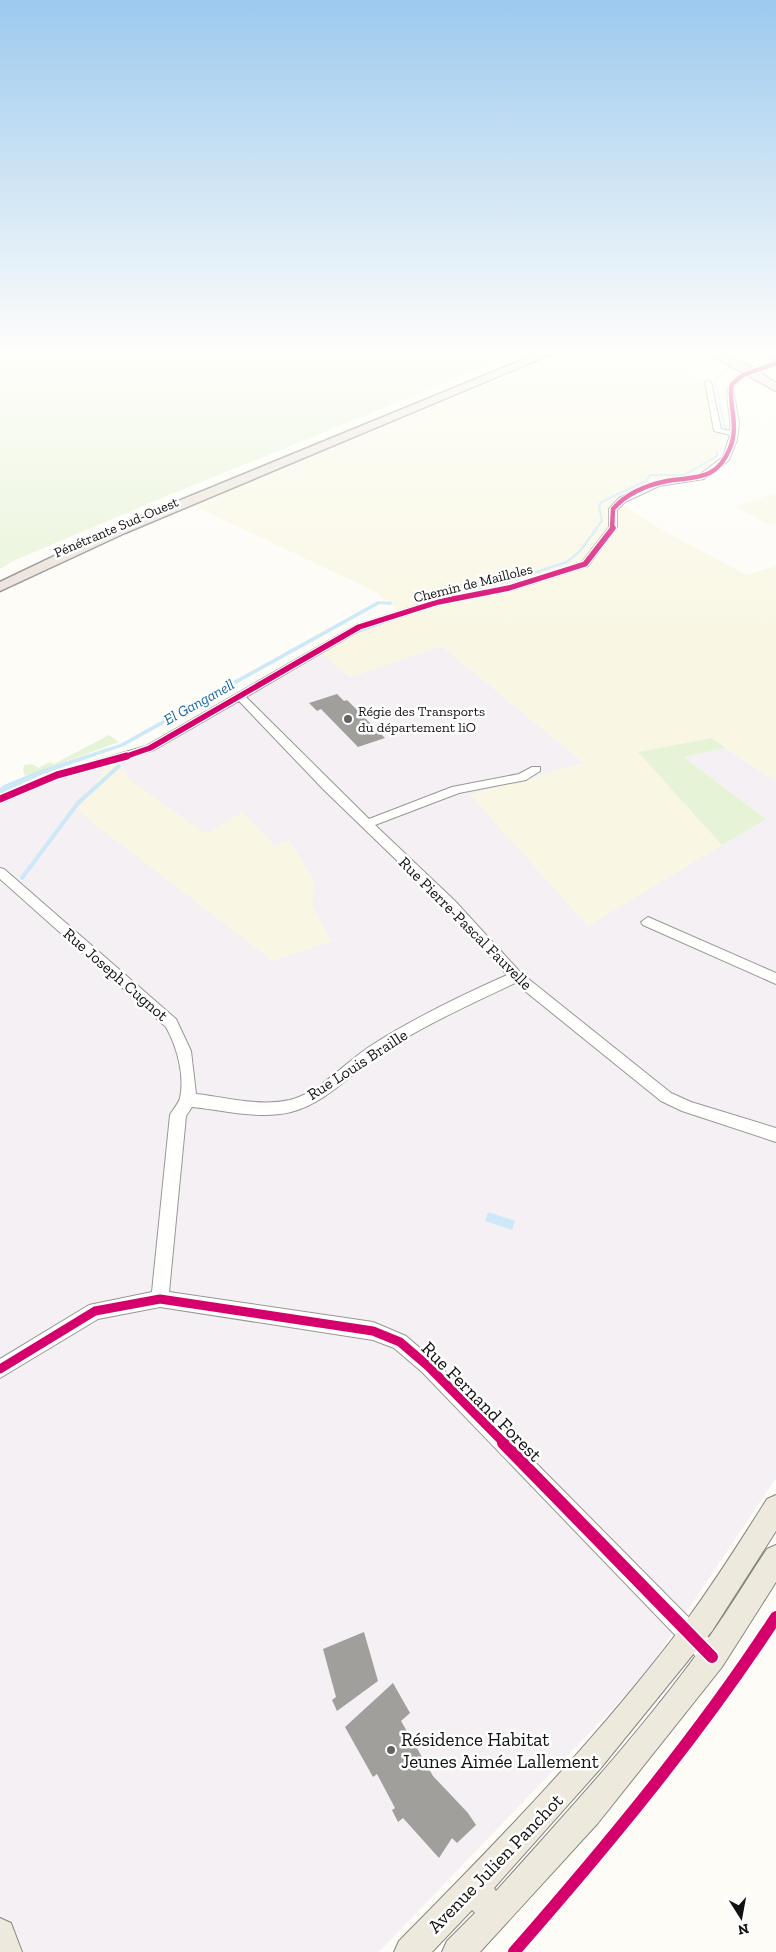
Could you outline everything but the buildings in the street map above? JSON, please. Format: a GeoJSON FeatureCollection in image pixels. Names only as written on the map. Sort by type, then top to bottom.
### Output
{"type":"FeatureCollection","features":[{"type":"Feature","properties":{"kind":"highway","name":"Pénétrante Sud-Ouest"},"geometry":{"type":"LineString","coordinates":[[0,580],[78,542],[317,444]]}},
{"type":"Feature","properties":{"kind":"highway"},"geometry":{"type":"LineString","coordinates":[[0,587],[120,530],[328,444]]}},
{"type":"Feature","properties":{"kind":"main road","name":"Avenue Julien Panchot"},"geometry":{"type":"LineString","coordinates":[[410,1952],[474,1887],[574,1779],[692,1636],[776,1508]]}},
{"type":"Feature","properties":{"kind":"main road","name":"Avenue Julien Panchot"},"geometry":{"type":"LineString","coordinates":[[458,1952],[495,1916],[587,1812],[712,1656],[776,1558]]}},
{"type":"Feature","properties":{"kind":"main road"},"geometry":{"type":"LineString","coordinates":[[474,1887],[495,1916]]}},
{"type":"Feature","properties":{"kind":"main road"},"geometry":{"type":"LineString","coordinates":[[0,1934],[6,1952]]}},
{"type":"Feature","properties":{"kind":"street","name":"Chemin de Mailloles"},"geometry":{"type":"LineString","coordinates":[[0,799],[50,777],[118,759],[150,748],[252,687],[359,627],[438,602],[509,588],[585,564],[613,527],[613,509],[615,506],[657,484],[701,477],[726,458],[731,444]]}},
{"type":"Feature","properties":{"kind":"street","name":"Rue Pierre-Pascal Fauvelle"},"geometry":{"type":"LineString","coordinates":[[239,695],[367,824],[450,904],[516,977],[666,1097],[687,1107],[776,1135]]}},
{"type":"Feature","properties":{"kind":"street"},"geometry":{"type":"LineString","coordinates":[[367,824],[413,804],[456,790],[522,777],[536,769]]}},
{"type":"Feature","properties":{"kind":"street","name":"Rue Joseph Cugnot"},"geometry":{"type":"LineString","coordinates":[[0,872],[171,1023],[182,1040],[186,1055],[188,1100]]}},
{"type":"Feature","properties":{"kind":"street"},"geometry":{"type":"LineString","coordinates":[[648,922],[776,979]]}},
{"type":"Feature","properties":{"kind":"street","name":"Rue Louis Braille"},"geometry":{"type":"LineString","coordinates":[[188,1100],[269,1108],[291,1105],[313,1095],[374,1050],[430,1018],[516,977]]}},
{"type":"Feature","properties":{"kind":"street"},"geometry":{"type":"LineString","coordinates":[[160,1299],[178,1114],[188,1100]]}},
{"type":"Feature","properties":{"kind":"street","name":"Rue Fernand Forest"},"geometry":{"type":"LineString","coordinates":[[0,1368],[95,1311],[160,1299],[372,1331],[400,1342],[428,1366],[712,1656]]}},
{"type":"Feature","properties":{"kind":"shaded area"},"geometry":{"type":"Polygon","coordinates":[[[344,444],[719,444],[718,456],[709,466],[680,478],[664,477],[614,499],[617,501],[610,527],[582,563],[507,587],[436,600],[401,612],[376,592],[194,506],[344,444]]]}},
{"type":"Feature","properties":{"kind":"shaded area"},"geometry":{"type":"Polygon","coordinates":[[[776,493],[776,524],[769,525],[736,506],[776,493]]]}},
{"type":"Feature","properties":{"kind":"shaded area"},"geometry":{"type":"Polygon","coordinates":[[[621,504],[666,532],[747,575],[776,566],[776,781],[712,738],[639,752],[722,845],[588,926],[470,795],[584,763],[442,646],[350,677],[320,651],[361,628],[440,603],[510,590],[587,565],[616,528],[616,510],[621,504]]]}},
{"type":"Feature","properties":{"kind":"shaded area"},"geometry":{"type":"Polygon","coordinates":[[[442,646],[584,763],[470,795],[766,819],[684,757],[726,748],[776,781],[776,1478],[643,1677],[379,1952],[0,1952],[0,802],[58,778],[104,766],[105,769],[78,811],[331,941],[311,907],[314,881],[289,841],[275,846],[243,813],[206,835],[128,779],[120,762],[153,751],[321,652],[350,677],[442,646]]]}},
{"type":"Feature","properties":{"kind":"shaded area"},"geometry":{"type":"Polygon","coordinates":[[[120,762],[128,779],[206,834],[243,812],[275,846],[289,841],[314,881],[312,907],[332,941],[273,961],[78,811],[105,769],[104,766],[120,762]]]}},
{"type":"Feature","properties":{"kind":"green space"},"geometry":{"type":"Polygon","coordinates":[[[0,444],[294,444],[13,561],[0,569],[0,444]]]}},
{"type":"Feature","properties":{"kind":"green space"},"geometry":{"type":"Polygon","coordinates":[[[109,735],[119,742],[25,776],[24,765],[32,764],[39,768],[50,762],[54,764],[109,735]]]}},
{"type":"Feature","properties":{"kind":"green space"},"geometry":{"type":"Polygon","coordinates":[[[712,738],[726,748],[684,757],[766,819],[722,845],[638,752],[712,738]]]}},
{"type":"Feature","properties":{"kind":"water"},"geometry":{"type":"Polygon","coordinates":[[[378,601],[392,602],[391,605],[380,604],[124,746],[43,774],[0,794],[0,788],[4,785],[40,770],[120,744],[378,601]]]}},
{"type":"Feature","properties":{"kind":"water"},"geometry":{"type":"Polygon","coordinates":[[[488,1212],[515,1221],[512,1230],[485,1221],[488,1212]]]}},
{"type":"Feature","properties":{"kind":"waterway","name":"El Ganganell"},"geometry":{"type":"LineString","coordinates":[[596,529],[602,521],[599,506],[601,502],[646,481],[650,475],[684,475],[717,456],[717,452]]}},
{"type":"Feature","properties":{"kind":"waterway","name":"El Ganganell"},"geometry":{"type":"LineString","coordinates":[[451,594],[506,582],[567,562],[580,551],[597,528]]}},
{"type":"Feature","properties":{"kind":"waterway"},"geometry":{"type":"LineString","coordinates":[[409,609],[421,604]]}},
{"type":"Feature","properties":{"kind":"waterway"},"geometry":{"type":"LineString","coordinates":[[355,633],[385,622]]}},
{"type":"Feature","properties":{"kind":"waterway"},"geometry":{"type":"LineString","coordinates":[[22,878],[78,803],[119,766]]}},
{"type":"Feature","properties":{"kind":"cycle path"},"geometry":{"type":"LineString","coordinates":[[0,799],[57,775],[118,759],[150,748],[359,627],[438,602],[509,588],[585,564],[613,527],[613,509],[617,504],[637,491],[660,483],[701,477],[720,464],[731,444]]}},
{"type":"Feature","properties":{"kind":"cycle path"},"geometry":{"type":"LineString","coordinates":[[0,1369],[95,1311],[160,1299],[373,1331],[400,1342],[428,1366],[712,1657]]}},
{"type":"Feature","properties":{"kind":"cycle path"},"geometry":{"type":"LineString","coordinates":[[514,1952],[594,1858],[671,1761],[738,1673],[776,1617]]}},
{"type":"Feature","properties":{"kind":"place","name":"Régie des Transports du département liO"},"geometry":{"type":"Point","coordinates":[348,719]}},
{"type":"Feature","properties":{"kind":"place","name":"Résidence Habitat Jeunes Aimée Lallement"},"geometry":{"type":"Point","coordinates":[391,1750]}}]}
